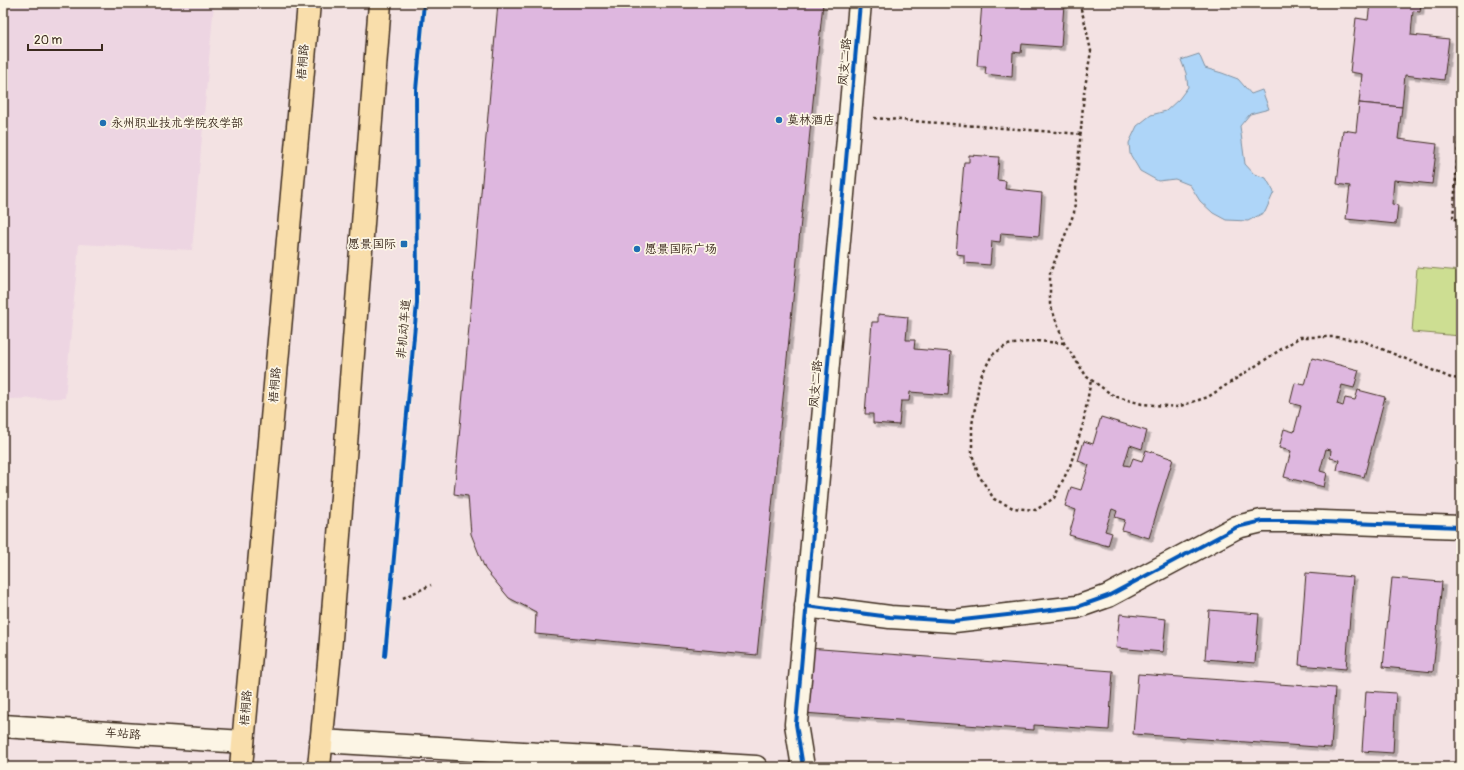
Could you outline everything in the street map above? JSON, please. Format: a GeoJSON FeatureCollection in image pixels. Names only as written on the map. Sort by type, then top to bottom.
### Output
{"type":"FeatureCollection","features":[{"type":"Feature","properties":{"kind":"main road","name":"梧桐路"},"geometry":{"type":"LineString","coordinates":[[241,767],[309,3]]}},
{"type":"Feature","properties":{"kind":"main road"},"geometry":{"type":"LineString","coordinates":[[319,767],[330,652],[380,3]]}},
{"type":"Feature","properties":{"kind":"street","name":"凤支二路"},"geometry":{"type":"LineString","coordinates":[[803,767],[796,724],[860,3]]}},
{"type":"Feature","properties":{"kind":"street"},"geometry":{"type":"LineString","coordinates":[[806,606],[890,617],[954,621],[1077,607],[1108,596],[1237,527],[1262,521],[1461,527]]}},
{"type":"Feature","properties":{"kind":"street","name":"车站路"},"geometry":{"type":"LineString","coordinates":[[3,726],[243,742]]}},
{"type":"Feature","properties":{"kind":"street"},"geometry":{"type":"LineString","coordinates":[[321,741],[756,767]]}},
{"type":"Feature","properties":{"kind":"path"},"geometry":{"type":"LineString","coordinates":[[1079,3],[1091,51],[1084,93],[1074,213],[1050,273],[1050,304],[1064,343],[1091,380],[1114,396],[1142,404],[1177,407],[1208,397],[1300,337],[1335,337],[1363,341],[1451,378],[1461,379]]}},
{"type":"Feature","properties":{"kind":"path"},"geometry":{"type":"LineString","coordinates":[[1461,106],[1453,219],[1461,220]]}},
{"type":"Feature","properties":{"kind":"path"},"geometry":{"type":"LineString","coordinates":[[850,116],[1081,134]]}},
{"type":"Feature","properties":{"kind":"path"},"geometry":{"type":"LineString","coordinates":[[1064,343],[1035,341],[1007,345],[992,355],[980,378],[972,425],[972,454],[978,474],[994,499],[1013,508],[1036,510],[1054,498],[1070,466],[1083,424],[1091,380]]}},
{"type":"Feature","properties":{"kind":"path"},"geometry":{"type":"LineString","coordinates":[[403,598],[431,585]]}},
{"type":"Feature","properties":{"kind":"path"},"geometry":{"type":"LineString","coordinates":[[3,762],[5,767]]}},
{"type":"Feature","properties":{"kind":"shaded area","name":"永州职业技术学院农学部"},"geometry":{"type":"Polygon","coordinates":[[[3,3],[214,3],[192,250],[79,244],[65,398],[3,399],[3,3]]]}},
{"type":"Feature","properties":{"kind":"green space"},"geometry":{"type":"Polygon","coordinates":[[[1417,267],[1461,271],[1461,336],[1412,332],[1417,267]]]}},
{"type":"Feature","properties":{"kind":"water"},"geometry":{"type":"Polygon","coordinates":[[[1199,54],[1205,68],[1238,79],[1251,94],[1262,90],[1269,109],[1250,114],[1240,126],[1245,164],[1254,174],[1266,178],[1274,192],[1265,212],[1248,221],[1226,220],[1213,213],[1200,201],[1190,185],[1175,179],[1158,181],[1140,171],[1130,154],[1129,143],[1137,126],[1151,115],[1166,111],[1179,99],[1188,87],[1186,73],[1181,60],[1199,54]]]}},
{"type":"Feature","properties":{"kind":"building","name":"愿景国际广场"},"geometry":{"type":"Polygon","coordinates":[[[498,3],[823,3],[757,655],[535,634],[536,612],[509,598],[485,569],[471,534],[468,496],[454,494],[498,3]]]}},
{"type":"Feature","properties":{"kind":"building"},"geometry":{"type":"Polygon","coordinates":[[[982,3],[1064,4],[1061,47],[1022,44],[1021,53],[1013,52],[1012,77],[985,74],[986,66],[977,66],[982,3]]]}},
{"type":"Feature","properties":{"kind":"building"},"geometry":{"type":"Polygon","coordinates":[[[1370,3],[1421,3],[1420,12],[1413,11],[1411,35],[1449,39],[1444,80],[1405,75],[1402,107],[1359,103],[1362,74],[1350,72],[1356,18],[1368,20],[1370,3]]]}},
{"type":"Feature","properties":{"kind":"building"},"geometry":{"type":"Polygon","coordinates":[[[1359,103],[1402,107],[1398,139],[1437,144],[1432,184],[1394,180],[1392,204],[1398,205],[1396,224],[1346,219],[1350,186],[1337,184],[1343,130],[1356,132],[1359,103]]]}},
{"type":"Feature","properties":{"kind":"building"},"geometry":{"type":"Polygon","coordinates":[[[969,155],[999,157],[997,180],[1006,181],[1005,189],[1042,193],[1039,236],[1001,233],[1000,242],[992,241],[990,265],[964,263],[964,255],[956,254],[964,162],[969,162],[969,155]]]}},
{"type":"Feature","properties":{"kind":"building"},"geometry":{"type":"Polygon","coordinates":[[[878,314],[908,317],[906,340],[915,340],[914,349],[951,352],[948,395],[910,392],[909,401],[901,401],[899,425],[873,423],[873,414],[865,414],[872,322],[878,322],[878,314]]]}},
{"type":"Feature","properties":{"kind":"building"},"geometry":{"type":"Polygon","coordinates":[[[1312,358],[1359,370],[1354,388],[1342,385],[1337,404],[1343,406],[1345,398],[1355,400],[1358,390],[1385,397],[1364,477],[1337,470],[1339,460],[1330,458],[1331,450],[1326,449],[1320,471],[1327,473],[1324,487],[1284,477],[1291,451],[1279,448],[1284,429],[1294,432],[1301,406],[1290,403],[1295,383],[1305,385],[1312,358]]]}},
{"type":"Feature","properties":{"kind":"building"},"geometry":{"type":"Polygon","coordinates":[[[1101,417],[1147,431],[1142,449],[1130,445],[1124,465],[1130,466],[1133,458],[1142,461],[1146,450],[1173,459],[1149,538],[1122,530],[1125,520],[1115,517],[1117,511],[1112,509],[1105,531],[1112,533],[1108,546],[1069,535],[1076,510],[1065,506],[1071,487],[1081,490],[1089,465],[1078,461],[1084,441],[1093,444],[1101,417]]]}},
{"type":"Feature","properties":{"kind":"building"},"geometry":{"type":"Polygon","coordinates":[[[1306,573],[1353,577],[1346,669],[1299,665],[1306,573]]]}},
{"type":"Feature","properties":{"kind":"building"},"geometry":{"type":"Polygon","coordinates":[[[1392,578],[1442,582],[1433,672],[1383,667],[1392,578]]]}},
{"type":"Feature","properties":{"kind":"building"},"geometry":{"type":"Polygon","coordinates":[[[1209,610],[1259,614],[1255,663],[1205,659],[1209,610]]]}},
{"type":"Feature","properties":{"kind":"building"},"geometry":{"type":"Polygon","coordinates":[[[1120,614],[1166,619],[1163,652],[1116,648],[1120,614]]]}},
{"type":"Feature","properties":{"kind":"building"},"geometry":{"type":"Polygon","coordinates":[[[808,648],[1113,671],[1109,730],[1034,725],[1034,730],[803,713],[808,648]]]}},
{"type":"Feature","properties":{"kind":"building"},"geometry":{"type":"Polygon","coordinates":[[[1138,674],[1335,688],[1331,748],[1133,734],[1138,674]]]}},
{"type":"Feature","properties":{"kind":"building"},"geometry":{"type":"Polygon","coordinates":[[[1366,691],[1396,693],[1393,753],[1362,751],[1366,691]]]}},
{"type":"Feature","properties":{"kind":"cycle path","name":"非机动车道"},"geometry":{"type":"LineString","coordinates":[[385,656],[417,303],[416,90],[424,3]]}},
{"type":"Feature","properties":{"kind":"cycle path"},"geometry":{"type":"LineString","coordinates":[[803,767],[796,724],[860,3]]}},
{"type":"Feature","properties":{"kind":"cycle path"},"geometry":{"type":"LineString","coordinates":[[806,606],[890,617],[954,621],[1077,607],[1108,596],[1237,527],[1262,521],[1461,527]]}},
{"type":"Feature","properties":{"kind":"place","name":"莫林酒店"},"geometry":{"type":"Point","coordinates":[779,120]}},
{"type":"Feature","properties":{"kind":"place","name":"永州职业技术学院农学部"},"geometry":{"type":"Point","coordinates":[103,123]}},
{"type":"Feature","properties":{"kind":"place","name":"愿景国际"},"geometry":{"type":"Point","coordinates":[404,244]}},
{"type":"Feature","properties":{"kind":"place","name":"愿景国际广场"},"geometry":{"type":"Point","coordinates":[637,249]}}]}
